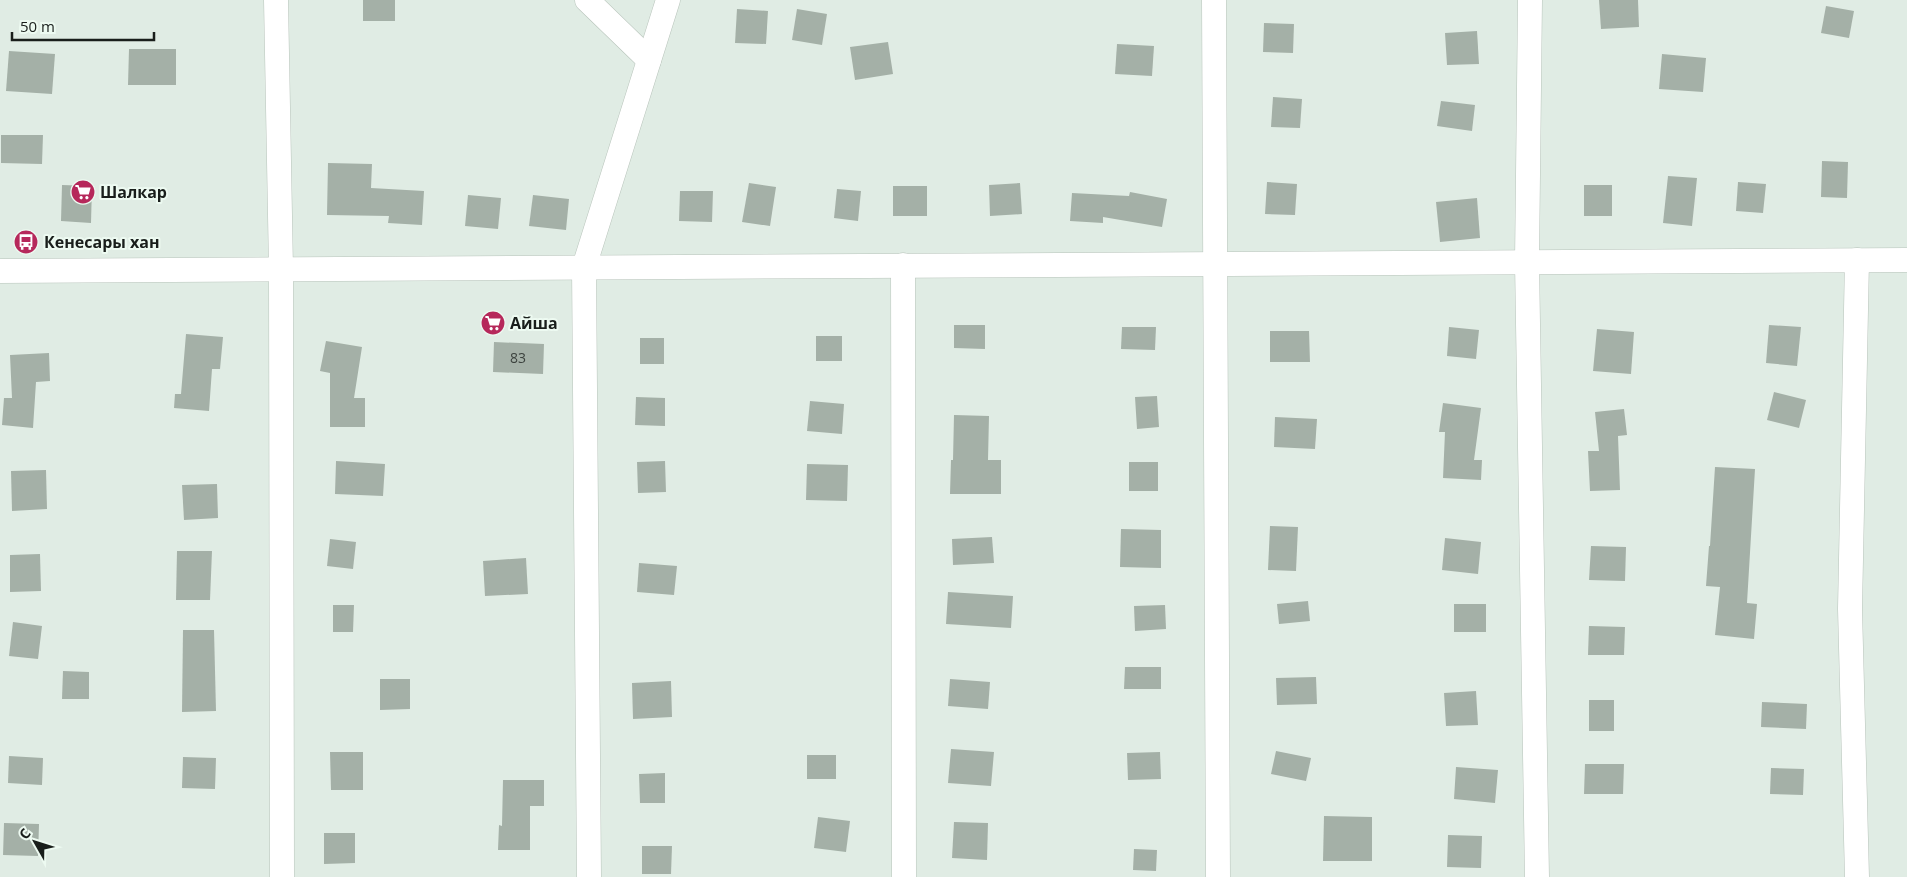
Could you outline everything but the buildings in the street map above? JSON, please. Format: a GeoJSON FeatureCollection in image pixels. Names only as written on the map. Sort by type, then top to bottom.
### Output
{"type":"FeatureCollection","features":[{"type":"Feature","properties":{"kind":"street"},"geometry":{"type":"LineString","coordinates":[[276,0],[280,269],[282,877]]}},
{"type":"Feature","properties":{"kind":"street"},"geometry":{"type":"LineString","coordinates":[[587,0],[649,60]]}},
{"type":"Feature","properties":{"kind":"street"},"geometry":{"type":"LineString","coordinates":[[589,877],[584,267],[668,0]]}},
{"type":"Feature","properties":{"kind":"street"},"geometry":{"type":"LineString","coordinates":[[1214,0],[1218,877]]}},
{"type":"Feature","properties":{"kind":"street"},"geometry":{"type":"LineString","coordinates":[[1530,0],[1527,262],[1537,877]]}},
{"type":"Feature","properties":{"kind":"street"},"geometry":{"type":"LineString","coordinates":[[1857,260],[1850,609],[1857,877]]}},
{"type":"Feature","properties":{"kind":"street"},"geometry":{"type":"LineString","coordinates":[[0,271],[1907,260]]}},
{"type":"Feature","properties":{"kind":"street"},"geometry":{"type":"LineString","coordinates":[[903,265],[904,877]]}},
{"type":"Feature","properties":{"kind":"place","name":"Шалкар"},"geometry":{"type":"Point","coordinates":[83,192]}},
{"type":"Feature","properties":{"kind":"place","name":"Кенесары хан"},"geometry":{"type":"Point","coordinates":[26,242]}},
{"type":"Feature","properties":{"kind":"place","name":"Айша"},"geometry":{"type":"Point","coordinates":[493,323]}}]}
